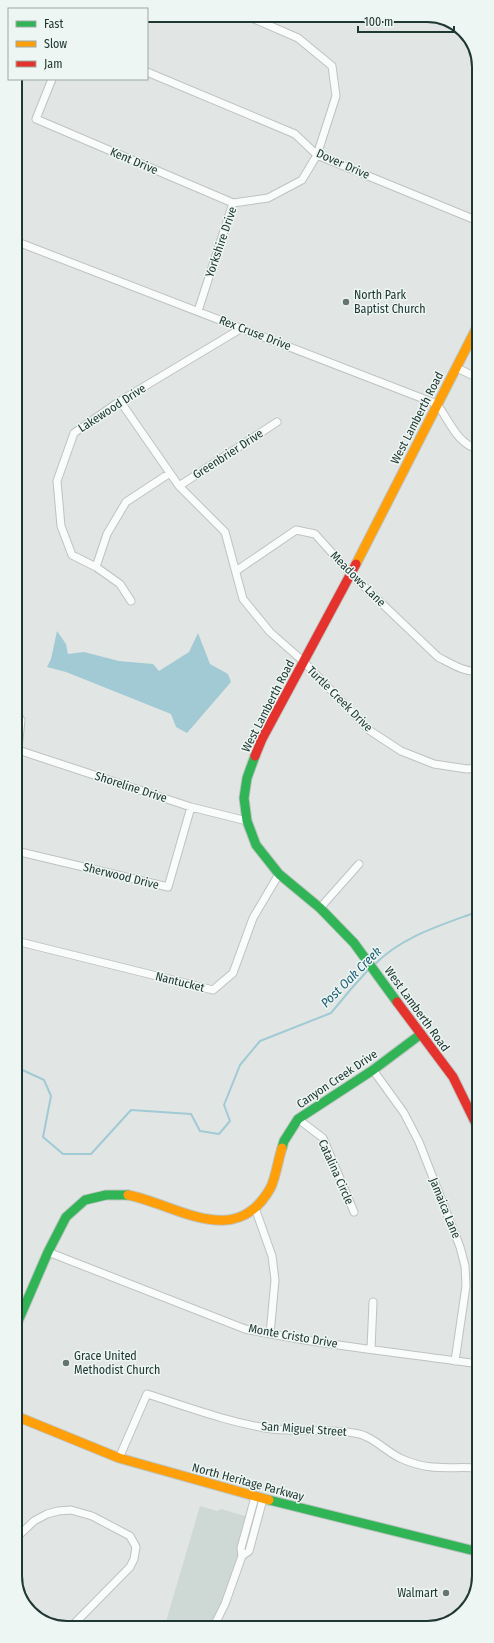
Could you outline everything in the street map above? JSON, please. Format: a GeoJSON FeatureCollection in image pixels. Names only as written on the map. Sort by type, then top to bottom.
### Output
{"type":"FeatureCollection","features":[{"type":"Feature","properties":{"kind":"street","name":"Yorkshire Drive"},"geometry":{"type":"LineString","coordinates":[[198,311],[232,203],[268,198],[302,180],[317,155],[336,96],[332,66],[298,38],[260,22]]}},
{"type":"Feature","properties":{"kind":"street","name":"Dover Drive"},"geometry":{"type":"LineString","coordinates":[[148,72],[295,134],[317,155],[472,219]]}},
{"type":"Feature","properties":{"kind":"street","name":"Kent Drive"},"geometry":{"type":"LineString","coordinates":[[52,80],[36,119],[232,203]]}},
{"type":"Feature","properties":{"kind":"street","name":"Rex Cruse Drive"},"geometry":{"type":"LineString","coordinates":[[22,244],[437,404]]}},
{"type":"Feature","properties":{"kind":"street","name":"Lakewood Drive"},"geometry":{"type":"LineString","coordinates":[[131,601],[120,584],[96,567],[72,555],[60,526],[57,481],[74,433],[120,401],[242,328]]}},
{"type":"Feature","properties":{"kind":"street","name":"West Lamberth Road"},"geometry":{"type":"LineString","coordinates":[[472,337],[351,574],[262,739],[247,778],[244,798],[247,821],[256,845],[279,874],[320,908],[354,943],[453,1077],[472,1116]]}},
{"type":"Feature","properties":{"kind":"street"},"geometry":{"type":"LineString","coordinates":[[456,368],[472,375]]}},
{"type":"Feature","properties":{"kind":"street","name":"Turtle Creek Drive"},"geometry":{"type":"LineString","coordinates":[[120,401],[179,486],[225,532],[243,599],[270,632],[304,662],[369,730],[401,751],[434,764],[472,769]]}},
{"type":"Feature","properties":{"kind":"street"},"geometry":{"type":"LineString","coordinates":[[437,404],[458,435],[464,442],[472,447]]}},
{"type":"Feature","properties":{"kind":"street","name":"Greenbrier Drive"},"geometry":{"type":"LineString","coordinates":[[179,486],[277,422]]}},
{"type":"Feature","properties":{"kind":"street"},"geometry":{"type":"LineString","coordinates":[[96,567],[107,534],[126,502],[170,473]]}},
{"type":"Feature","properties":{"kind":"street","name":"Meadows Lane"},"geometry":{"type":"LineString","coordinates":[[236,571],[296,530],[315,534],[351,574],[438,657],[456,667],[472,671]]}},
{"type":"Feature","properties":{"kind":"street","name":"Shoreline Drive"},"geometry":{"type":"LineString","coordinates":[[22,751],[191,806],[247,821]]}},
{"type":"Feature","properties":{"kind":"street","name":"Sherwood Drive"},"geometry":{"type":"LineString","coordinates":[[22,852],[168,887],[191,806]]}},
{"type":"Feature","properties":{"kind":"street"},"geometry":{"type":"LineString","coordinates":[[320,908],[359,864]]}},
{"type":"Feature","properties":{"kind":"street","name":"Nantucket"},"geometry":{"type":"LineString","coordinates":[[22,942],[214,990],[233,973],[253,918],[279,874]]}},
{"type":"Feature","properties":{"kind":"street","name":"Canyon Creek Drive"},"geometry":{"type":"LineString","coordinates":[[22,1312],[48,1252],[66,1218],[86,1200],[106,1194],[125,1194],[144,1198],[198,1218],[218,1221],[237,1218],[255,1208],[271,1186],[284,1141],[298,1119],[373,1070],[420,1034]]}},
{"type":"Feature","properties":{"kind":"street","name":"Jamaica Lane"},"geometry":{"type":"LineString","coordinates":[[373,1070],[404,1112],[419,1142],[460,1247],[465,1266],[466,1286],[455,1361]]}},
{"type":"Feature","properties":{"kind":"street","name":"Catalina Circle"},"geometry":{"type":"LineString","coordinates":[[298,1119],[323,1138],[354,1212]]}},
{"type":"Feature","properties":{"kind":"street"},"geometry":{"type":"LineString","coordinates":[[255,1208],[272,1256],[275,1280],[270,1334]]}},
{"type":"Feature","properties":{"kind":"street","name":"Monte Cristo Drive"},"geometry":{"type":"LineString","coordinates":[[48,1252],[245,1328],[270,1334],[472,1363]]}},
{"type":"Feature","properties":{"kind":"street"},"geometry":{"type":"LineString","coordinates":[[371,1349],[373,1302]]}},
{"type":"Feature","properties":{"kind":"street","name":"San Miguel Street"},"geometry":{"type":"LineString","coordinates":[[119,1458],[147,1394],[244,1424],[273,1429],[355,1433],[372,1440],[401,1458],[423,1467],[444,1469],[472,1468]]}},
{"type":"Feature","properties":{"kind":"street","name":"North Heritage Parkway"},"geometry":{"type":"LineString","coordinates":[[22,1418],[119,1458],[259,1498],[472,1550]]}},
{"type":"Feature","properties":{"kind":"street"},"geometry":{"type":"LineString","coordinates":[[216,1621],[225,1604],[242,1556],[241,1548],[259,1498]]}},
{"type":"Feature","properties":{"kind":"street"},"geometry":{"type":"LineString","coordinates":[[22,1532],[34,1521],[47,1514],[58,1510],[71,1510],[92,1516],[130,1536],[136,1547],[130,1568],[77,1621]]}},
{"type":"Feature","properties":{"kind":"shaded area"},"geometry":{"type":"Polygon","coordinates":[[[200,1506],[217,1511],[221,1509],[248,1517],[228,1595],[213,1621],[166,1621],[200,1506]]]}},
{"type":"Feature","properties":{"kind":"water"},"geometry":{"type":"Polygon","coordinates":[[[57,631],[66,644],[68,654],[84,652],[119,661],[153,664],[159,671],[189,652],[198,633],[210,664],[228,674],[231,682],[187,733],[176,727],[171,714],[66,672],[47,667],[51,659],[57,631]]]}},
{"type":"Feature","properties":{"kind":"waterway","name":"Post Oak Creek"},"geometry":{"type":"LineString","coordinates":[[374,965],[397,946],[423,932],[472,914]]}},
{"type":"Feature","properties":{"kind":"waterway","name":"Post Oak Creek"},"geometry":{"type":"LineString","coordinates":[[22,1070],[44,1080],[51,1096],[43,1137],[63,1154],[91,1154],[131,1110],[191,1114],[200,1131],[219,1134],[230,1121],[224,1105],[240,1065],[260,1041],[331,1013],[369,969]]}},
{"type":"Feature","properties":{"kind":"traffic: fast"},"geometry":{"type":"LineString","coordinates":[[255,756],[247,778],[244,798],[247,821],[256,845],[279,874],[320,908],[354,943],[397,1002]]}},
{"type":"Feature","properties":{"kind":"traffic: fast"},"geometry":{"type":"LineString","coordinates":[[282,1148],[284,1141],[298,1119],[373,1070],[421,1034]]}},
{"type":"Feature","properties":{"kind":"traffic: fast"},"geometry":{"type":"LineString","coordinates":[[22,1312],[48,1252],[66,1217],[85,1200],[106,1195],[128,1195]]}},
{"type":"Feature","properties":{"kind":"traffic: fast"},"geometry":{"type":"LineString","coordinates":[[269,1500],[472,1550]]}},
{"type":"Feature","properties":{"kind":"traffic: slow"},"geometry":{"type":"LineString","coordinates":[[356,564],[472,337]]}},
{"type":"Feature","properties":{"kind":"traffic: slow"},"geometry":{"type":"LineString","coordinates":[[128,1195],[205,1219],[224,1220],[241,1217],[257,1206],[271,1187],[282,1148]]}},
{"type":"Feature","properties":{"kind":"traffic: slow"},"geometry":{"type":"LineString","coordinates":[[22,1418],[119,1458],[269,1500]]}},
{"type":"Feature","properties":{"kind":"traffic: jam"},"geometry":{"type":"LineString","coordinates":[[255,756],[262,739],[356,564]]}},
{"type":"Feature","properties":{"kind":"traffic: jam"},"geometry":{"type":"LineString","coordinates":[[397,1002],[453,1077],[472,1116]]}},
{"type":"Feature","properties":{"kind":"place","name":"North Park Baptist Church"},"geometry":{"type":"Point","coordinates":[346,302]}},
{"type":"Feature","properties":{"kind":"place","name":"Grace United Methodist Church"},"geometry":{"type":"Point","coordinates":[66,1363]}},
{"type":"Feature","properties":{"kind":"place","name":"Walmart"},"geometry":{"type":"Point","coordinates":[446,1593]}}]}
